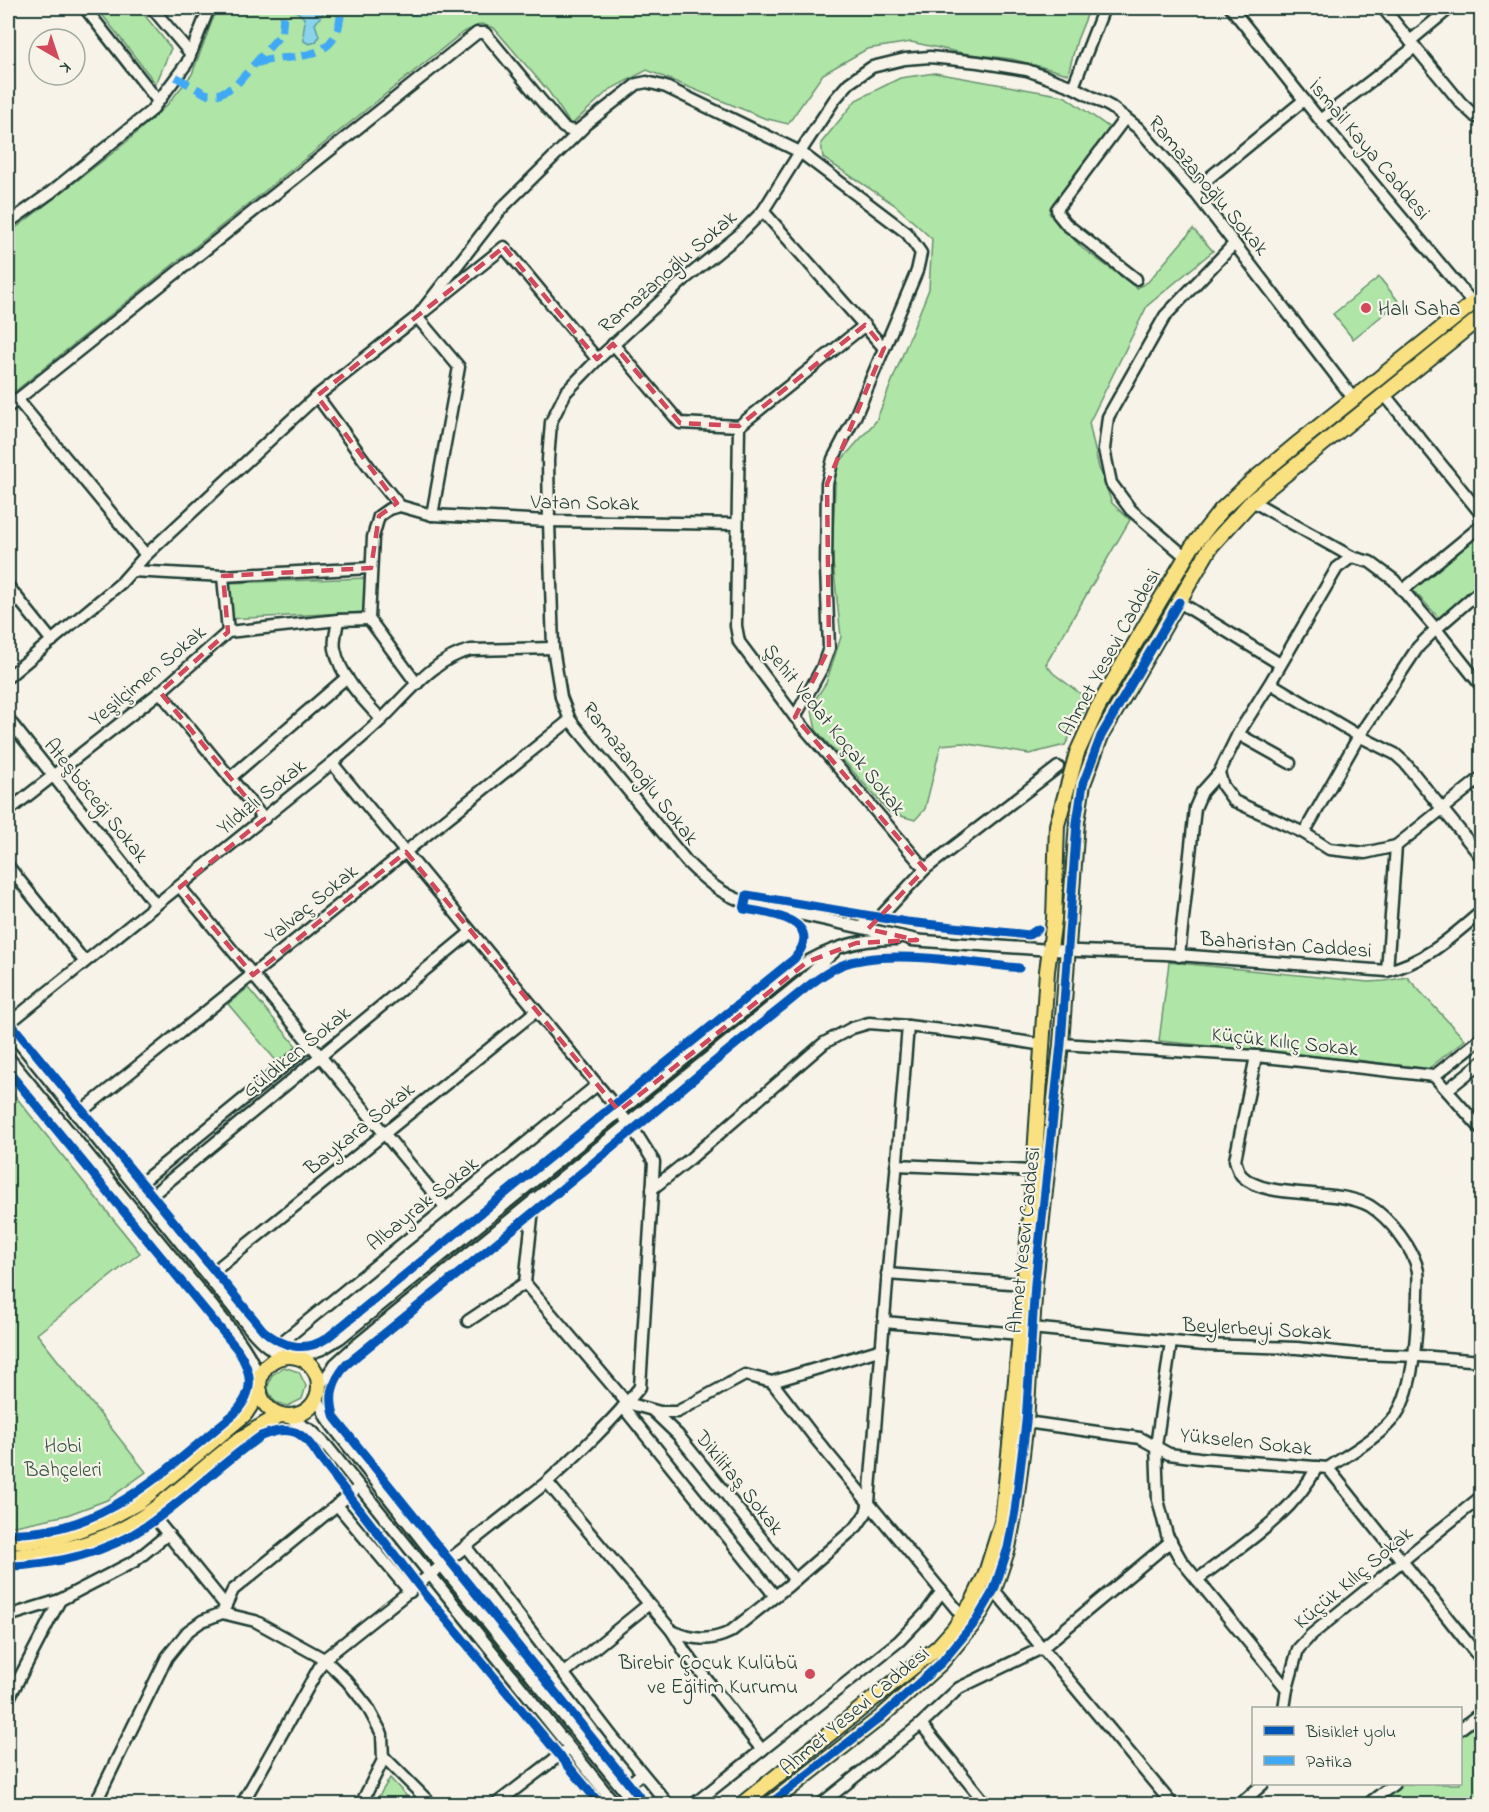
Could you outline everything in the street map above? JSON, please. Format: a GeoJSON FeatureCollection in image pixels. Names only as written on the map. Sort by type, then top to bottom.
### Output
{"type":"FeatureCollection","features":[{"type":"Feature","properties":{"kind":"main road","name":"Ahmet Yesevi Caddesi"},"geometry":{"type":"LineString","coordinates":[[742,1804],[938,1647],[963,1617],[985,1576],[1002,1522],[1061,1044],[1077,822],[1083,784],[1101,736],[1211,546],[1252,501],[1384,394],[1479,307]]}},
{"type":"Feature","properties":{"kind":"main road","name":"Ahmet Yesevi Caddesi"},"geometry":{"type":"LineString","coordinates":[[770,1804],[881,1717],[941,1663],[976,1621],[994,1590],[1008,1548],[1026,1422],[1023,1284],[1034,1171],[1047,971],[1054,919],[1058,825],[1077,753],[1097,710],[1186,557],[1221,510],[1251,482],[1353,398],[1479,307]]}},
{"type":"Feature","properties":{"kind":"main road"},"geometry":{"type":"LineString","coordinates":[[8,1541],[24,1542],[59,1536],[104,1521],[139,1502],[245,1414],[260,1386],[263,1372],[278,1359],[292,1357],[306,1362],[318,1377],[318,1392],[312,1405],[305,1412],[296,1416],[283,1415],[268,1408],[262,1400],[260,1386]]}},
{"type":"Feature","properties":{"kind":"main road"},"geometry":{"type":"LineString","coordinates":[[8,1557],[64,1550],[108,1536],[150,1512],[237,1442],[283,1415]]}},
{"type":"Feature","properties":{"kind":"street"},"geometry":{"type":"LineString","coordinates":[[85,8],[158,101]]}},
{"type":"Feature","properties":{"kind":"street"},"geometry":{"type":"LineString","coordinates":[[152,8],[190,53]]}},
{"type":"Feature","properties":{"kind":"street"},"geometry":{"type":"LineString","coordinates":[[8,224],[142,118],[158,101],[187,63],[208,8]]}},
{"type":"Feature","properties":{"kind":"street"},"geometry":{"type":"LineString","coordinates":[[1073,87],[1104,8]]}},
{"type":"Feature","properties":{"kind":"street","name":"İsmail Kaya Caddesi"},"geometry":{"type":"LineString","coordinates":[[1231,8],[1320,120],[1479,307]]}},
{"type":"Feature","properties":{"kind":"street"},"geometry":{"type":"LineString","coordinates":[[1385,8],[1461,103],[1476,117],[1482,117]]}},
{"type":"Feature","properties":{"kind":"street"},"geometry":{"type":"LineString","coordinates":[[1320,120],[1412,44],[1450,8]]}},
{"type":"Feature","properties":{"kind":"street"},"geometry":{"type":"LineString","coordinates":[[8,407],[477,33],[485,33],[563,127],[569,130],[577,131],[637,84],[647,82],[666,87],[800,152],[907,233],[921,253],[917,271],[855,417],[833,459],[827,484],[826,567],[829,648],[822,668],[795,717]]}},
{"type":"Feature","properties":{"kind":"street","name":"Ramazanoğlu Sokak"},"geometry":{"type":"LineString","coordinates":[[917,940],[746,902],[725,894],[687,862],[570,720],[558,687],[554,648],[548,460],[550,422],[566,392],[613,344],[764,211],[835,99],[849,83],[872,67],[905,59],[930,57],[1027,70],[1073,87],[1111,107],[1138,128],[1193,191],[1353,398]]}},
{"type":"Feature","properties":{"kind":"street"},"geometry":{"type":"LineString","coordinates":[[1193,191],[1304,100]]}},
{"type":"Feature","properties":{"kind":"street"},"geometry":{"type":"LineString","coordinates":[[1125,118],[1057,209],[1066,224],[1136,279]]}},
{"type":"Feature","properties":{"kind":"street"},"geometry":{"type":"LineString","coordinates":[[417,316],[502,208],[590,121]]}},
{"type":"Feature","properties":{"kind":"street"},"geometry":{"type":"LineString","coordinates":[[764,211],[884,348]]}},
{"type":"Feature","properties":{"kind":"street"},"geometry":{"type":"LineString","coordinates":[[1186,557],[1131,510],[1111,483],[1104,449],[1108,417],[1165,316],[1234,244]]}},
{"type":"Feature","properties":{"kind":"street"},"geometry":{"type":"LineString","coordinates":[[8,677],[121,584],[146,555],[317,396],[504,247],[597,360]]}},
{"type":"Feature","properties":{"kind":"street"},"geometry":{"type":"LineString","coordinates":[[417,316],[459,367],[432,514]]}},
{"type":"Feature","properties":{"kind":"street"},"geometry":{"type":"LineString","coordinates":[[613,344],[680,423],[739,426],[865,325]]}},
{"type":"Feature","properties":{"kind":"street"},"geometry":{"type":"LineString","coordinates":[[1384,394],[1482,515]]}},
{"type":"Feature","properties":{"kind":"street"},"geometry":{"type":"LineString","coordinates":[[317,396],[378,480],[400,506],[389,508],[379,516],[373,537],[369,619],[417,684]]}},
{"type":"Feature","properties":{"kind":"street"},"geometry":{"type":"LineString","coordinates":[[17,399],[146,555]]}},
{"type":"Feature","properties":{"kind":"street","name":"Şehit Vedat Koçak Sokak"},"geometry":{"type":"LineString","coordinates":[[739,426],[736,626],[739,642],[795,717],[925,869]]}},
{"type":"Feature","properties":{"kind":"street"},"geometry":{"type":"LineString","coordinates":[[1252,501],[1352,557],[1370,562],[1394,580],[1482,687]]}},
{"type":"Feature","properties":{"kind":"street","name":"Vatan Sokak"},"geometry":{"type":"LineString","coordinates":[[400,506],[432,514],[549,521],[737,524]]}},
{"type":"Feature","properties":{"kind":"street"},"geometry":{"type":"LineString","coordinates":[[1403,590],[1482,525]]}},
{"type":"Feature","properties":{"kind":"street"},"geometry":{"type":"LineString","coordinates":[[1179,956],[1195,808],[1202,792],[1219,773],[1238,734],[1336,568],[1352,557]]}},
{"type":"Feature","properties":{"kind":"street"},"geometry":{"type":"LineString","coordinates":[[132,571],[223,576],[371,568]]}},
{"type":"Feature","properties":{"kind":"street"},"geometry":{"type":"LineString","coordinates":[[223,576],[228,632]]}},
{"type":"Feature","properties":{"kind":"street"},"geometry":{"type":"LineString","coordinates":[[8,586],[52,641]]}},
{"type":"Feature","properties":{"kind":"street"},"geometry":{"type":"LineString","coordinates":[[1304,833],[1359,736],[1418,646],[1482,589]]}},
{"type":"Feature","properties":{"kind":"street"},"geometry":{"type":"LineString","coordinates":[[8,607],[18,599]]}},
{"type":"Feature","properties":{"kind":"street"},"geometry":{"type":"LineString","coordinates":[[1179,602],[1280,664]]}},
{"type":"Feature","properties":{"kind":"street","name":"Yeşilçimen Sokak"},"geometry":{"type":"LineString","coordinates":[[8,810],[160,692],[228,632],[338,620],[369,619]]}},
{"type":"Feature","properties":{"kind":"street"},"geometry":{"type":"LineString","coordinates":[[338,620],[335,648],[347,677],[362,699],[381,719]]}},
{"type":"Feature","properties":{"kind":"street","name":"Yıldızlı Sokak"},"geometry":{"type":"LineString","coordinates":[[8,1024],[332,763],[449,657],[471,650],[554,648]]}},
{"type":"Feature","properties":{"kind":"street"},"geometry":{"type":"LineString","coordinates":[[230,778],[347,677]]}},
{"type":"Feature","properties":{"kind":"street"},"geometry":{"type":"LineString","coordinates":[[1270,683],[1359,736],[1395,754],[1405,763],[1482,858]]}},
{"type":"Feature","properties":{"kind":"street"},"geometry":{"type":"LineString","coordinates":[[160,692],[264,819]]}},
{"type":"Feature","properties":{"kind":"street","name":"Ateşböceği Sokak"},"geometry":{"type":"LineString","coordinates":[[8,719],[156,905]]}},
{"type":"Feature","properties":{"kind":"street","name":"Yalvaç Sokak"},"geometry":{"type":"LineString","coordinates":[[77,1116],[570,720]]}},
{"type":"Feature","properties":{"kind":"street"},"geometry":{"type":"LineString","coordinates":[[1238,734],[1290,764]]}},
{"type":"Feature","properties":{"kind":"street"},"geometry":{"type":"LineString","coordinates":[[242,1804],[324,1659],[547,1482],[625,1405],[640,1387],[654,1162],[628,1122],[332,763]]}},
{"type":"Feature","properties":{"kind":"street"},"geometry":{"type":"LineString","coordinates":[[860,927],[880,916],[925,869],[1058,767]]}},
{"type":"Feature","properties":{"kind":"street"},"geometry":{"type":"LineString","coordinates":[[1219,773],[1223,786],[1234,801],[1304,833],[1329,849],[1365,853],[1396,846],[1482,777]]}},
{"type":"Feature","properties":{"kind":"street"},"geometry":{"type":"LineString","coordinates":[[1387,971],[1396,846]]}},
{"type":"Feature","properties":{"kind":"street"},"geometry":{"type":"LineString","coordinates":[[8,866],[84,962]]}},
{"type":"Feature","properties":{"kind":"street"},"geometry":{"type":"LineString","coordinates":[[180,887],[446,1208]]}},
{"type":"Feature","properties":{"kind":"street","name":"Baharistan Caddesi"},"geometry":{"type":"LineString","coordinates":[[917,940],[1387,971],[1401,968],[1422,958],[1482,911]]}},
{"type":"Feature","properties":{"kind":"street","name":"Güldiken Sokak"},"geometry":{"type":"LineString","coordinates":[[146,1200],[471,932]]}},
{"type":"Feature","properties":{"kind":"street"},"geometry":{"type":"LineString","coordinates":[[8,1029],[263,1344],[292,1357],[322,1349],[339,1338],[797,968],[836,950],[866,941],[917,940]]}},
{"type":"Feature","properties":{"kind":"street"},"geometry":{"type":"LineString","coordinates":[[635,1804],[442,1566],[334,1428],[326,1417],[318,1392],[335,1364],[347,1352],[805,980],[836,950]]}},
{"type":"Feature","properties":{"kind":"street","name":"Baykara Sokak"},"geometry":{"type":"LineString","coordinates":[[207,1276],[536,1011]]}},
{"type":"Feature","properties":{"kind":"street"},"geometry":{"type":"LineString","coordinates":[[652,1189],[824,1044],[852,1028],[869,1023],[908,1026],[1043,1045]]}},
{"type":"Feature","properties":{"kind":"street"},"geometry":{"type":"LineString","coordinates":[[672,1632],[689,1639],[705,1640],[730,1632],[776,1596],[857,1526],[866,1513],[869,1502],[908,1026]]}},
{"type":"Feature","properties":{"kind":"street"},"geometry":{"type":"LineString","coordinates":[[1482,1038],[1434,1076],[1482,1130]]}},
{"type":"Feature","properties":{"kind":"street"},"geometry":{"type":"LineString","coordinates":[[135,1187],[310,1044]]}},
{"type":"Feature","properties":{"kind":"street","name":"Küçük Kılıç Sokak"},"geometry":{"type":"LineString","coordinates":[[1061,1044],[1256,1056],[1434,1076]]}},
{"type":"Feature","properties":{"kind":"street"},"geometry":{"type":"LineString","coordinates":[[1197,1580],[1280,1514],[1322,1468],[1383,1429],[1395,1415],[1405,1397],[1413,1356],[1418,1272],[1402,1237],[1370,1206],[1353,1200],[1259,1187],[1240,1175],[1235,1160],[1256,1056]]}},
{"type":"Feature","properties":{"kind":"street"},"geometry":{"type":"LineString","coordinates":[[8,1057],[246,1349],[255,1364],[260,1386]]}},
{"type":"Feature","properties":{"kind":"street"},"geometry":{"type":"LineString","coordinates":[[1447,1090],[1482,1062]]}},
{"type":"Feature","properties":{"kind":"street","name":"Albayrak Sokak"},"geometry":{"type":"LineString","coordinates":[[272,1350],[597,1085]]}},
{"type":"Feature","properties":{"kind":"street"},"geometry":{"type":"LineString","coordinates":[[896,1164],[1034,1171]]}},
{"type":"Feature","properties":{"kind":"street"},"geometry":{"type":"LineString","coordinates":[[534,1200],[525,1283],[776,1596]]}},
{"type":"Feature","properties":{"kind":"street"},"geometry":{"type":"LineString","coordinates":[[887,1274],[1023,1284]]}},
{"type":"Feature","properties":{"kind":"street"},"geometry":{"type":"LineString","coordinates":[[468,1321],[525,1283]]}},
{"type":"Feature","properties":{"kind":"street","name":"Beylerbeyi Sokak"},"geometry":{"type":"LineString","coordinates":[[884,1322],[1204,1345],[1297,1348],[1356,1354],[1482,1360]]}},
{"type":"Feature","properties":{"kind":"street"},"geometry":{"type":"LineString","coordinates":[[1172,1342],[1156,1446],[1158,1500],[1167,1534],[1197,1580],[1287,1689]]}},
{"type":"Feature","properties":{"kind":"street"},"geometry":{"type":"LineString","coordinates":[[625,1405],[660,1412],[677,1412],[745,1375],[772,1382],[882,1349]]}},
{"type":"Feature","properties":{"kind":"street"},"geometry":{"type":"LineString","coordinates":[[772,1382],[815,1438],[963,1617]]}},
{"type":"Feature","properties":{"kind":"street","name":"Dikilitaş Sokak"},"geometry":{"type":"LineString","coordinates":[[652,1410],[678,1435],[795,1580]]}},
{"type":"Feature","properties":{"kind":"street"},"geometry":{"type":"LineString","coordinates":[[283,1415],[320,1439],[615,1804]]}},
{"type":"Feature","properties":{"kind":"street","name":"Yükselen Sokak"},"geometry":{"type":"LineString","coordinates":[[1026,1422],[1140,1438],[1169,1454],[1322,1468],[1482,1661]]}},
{"type":"Feature","properties":{"kind":"street"},"geometry":{"type":"LineString","coordinates":[[547,1482],[672,1632],[684,1652],[762,1750]]}},
{"type":"Feature","properties":{"kind":"street"},"geometry":{"type":"LineString","coordinates":[[95,1804],[167,1657],[188,1631],[224,1609],[233,1590],[359,1487]]}},
{"type":"Feature","properties":{"kind":"street","name":"Küçük Kılıç Sokak"},"geometry":{"type":"LineString","coordinates":[[1284,1707],[1298,1649],[1311,1635],[1482,1496]]}},
{"type":"Feature","properties":{"kind":"street"},"geometry":{"type":"LineString","coordinates":[[337,1504],[410,1592]]}},
{"type":"Feature","properties":{"kind":"street"},"geometry":{"type":"LineString","coordinates":[[150,1512],[224,1609],[255,1622],[324,1659],[347,1681],[367,1706],[382,1734],[383,1760],[361,1804]]}},
{"type":"Feature","properties":{"kind":"street"},"geometry":{"type":"LineString","coordinates":[[8,1616],[60,1600],[135,1561],[168,1534]]}},
{"type":"Feature","properties":{"kind":"street"},"geometry":{"type":"LineString","coordinates":[[821,1804],[921,1724],[959,1688],[1042,1648],[1171,1541]]}},
{"type":"Feature","properties":{"kind":"street"},"geometry":{"type":"LineString","coordinates":[[466,1547],[668,1804]]}},
{"type":"Feature","properties":{"kind":"street"},"geometry":{"type":"LineString","coordinates":[[994,1590],[1172,1804]]}},
{"type":"Feature","properties":{"kind":"street"},"geometry":{"type":"LineString","coordinates":[[694,1804],[899,1641],[926,1613],[942,1591]]}},
{"type":"Feature","properties":{"kind":"street"},"geometry":{"type":"LineString","coordinates":[[8,1700],[60,1600]]}},
{"type":"Feature","properties":{"kind":"street"},"geometry":{"type":"LineString","coordinates":[[564,1673],[649,1604]]}},
{"type":"Feature","properties":{"kind":"street"},"geometry":{"type":"LineString","coordinates":[[1462,1729],[1482,1712]]}},
{"type":"Feature","properties":{"kind":"street"},"geometry":{"type":"LineString","coordinates":[[921,1724],[986,1804]]}},
{"type":"Feature","properties":{"kind":"street"},"geometry":{"type":"LineString","coordinates":[[496,1804],[569,1748]]}},
{"type":"Feature","properties":{"kind":"street"},"geometry":{"type":"LineString","coordinates":[[383,1756],[431,1804]]}},
{"type":"Feature","properties":{"kind":"street"},"geometry":{"type":"LineString","coordinates":[[623,1790],[642,1773]]}},
{"type":"Feature","properties":{"kind":"street"},"geometry":{"type":"LineString","coordinates":[[1240,1804],[1262,1785]]}},
{"type":"Feature","properties":{"kind":"street"},"geometry":{"type":"LineString","coordinates":[[1368,1804],[1393,1785]]}},
{"type":"Feature","properties":{"kind":"highlighted area"},"geometry":{"type":"Polygon","coordinates":[[[504,247],[597,359],[613,344],[680,423],[739,426],[865,325],[884,348],[827,484],[829,648],[795,717],[925,869],[868,929],[917,940],[856,943],[807,962],[619,1111],[406,852],[253,975],[180,887],[264,819],[160,692],[228,632],[223,576],[371,568],[379,516],[397,503],[317,396],[504,247]]]}},
{"type":"Feature","properties":{"kind":"green space"},"geometry":{"type":"Polygon","coordinates":[[[97,8],[139,8],[171,48],[156,84],[97,8]]]}},
{"type":"Feature","properties":{"kind":"green space"},"geometry":{"type":"Polygon","coordinates":[[[217,8],[1090,8],[1077,40],[1068,74],[1012,59],[962,53],[911,42],[867,49],[823,74],[788,124],[764,118],[647,70],[609,90],[571,125],[549,92],[494,28],[481,24],[462,33],[8,397],[8,234],[123,145],[167,105],[192,74],[217,8]]]}},
{"type":"Feature","properties":{"kind":"green space"},"geometry":{"type":"Polygon","coordinates":[[[935,73],[1064,96],[1110,128],[1049,213],[1082,248],[1137,288],[1148,282],[1193,229],[1213,251],[1147,306],[1089,423],[1099,468],[1112,503],[1130,520],[1046,664],[1053,673],[1090,701],[1065,745],[1029,754],[962,743],[941,745],[925,809],[915,820],[890,813],[816,730],[811,706],[826,683],[841,637],[832,553],[836,466],[876,421],[929,289],[932,239],[895,205],[823,158],[821,143],[856,100],[900,78],[935,73]]]}},
{"type":"Feature","properties":{"kind":"green space","name":"Halı Saha"},"geometry":{"type":"Polygon","coordinates":[[[1379,277],[1399,302],[1353,339],[1333,314],[1379,277]]]}},
{"type":"Feature","properties":{"kind":"green space"},"geometry":{"type":"Polygon","coordinates":[[[1481,533],[1481,582],[1440,619],[1413,590],[1481,533]]]}},
{"type":"Feature","properties":{"kind":"green space"},"geometry":{"type":"Polygon","coordinates":[[[368,578],[367,612],[228,619],[226,583],[368,578]]]}},
{"type":"Feature","properties":{"kind":"green space"},"geometry":{"type":"Polygon","coordinates":[[[1169,962],[1368,982],[1407,977],[1465,1040],[1428,1069],[1159,1041],[1169,962]]]}},
{"type":"Feature","properties":{"kind":"green space"},"geometry":{"type":"Polygon","coordinates":[[[248,988],[297,1047],[278,1063],[228,1004],[248,988]]]}},
{"type":"Feature","properties":{"kind":"green space","name":"Hobi Bahçeleri"},"geometry":{"type":"Polygon","coordinates":[[[8,1087],[140,1253],[37,1334],[146,1472],[107,1500],[67,1515],[15,1526],[8,1526],[8,1087]]]}},
{"type":"Feature","properties":{"kind":"green space"},"geometry":{"type":"Polygon","coordinates":[[[284,1367],[299,1372],[306,1386],[302,1399],[288,1406],[275,1402],[267,1389],[272,1375],[284,1367]]]}},
{"type":"Feature","properties":{"kind":"green space"},"geometry":{"type":"Polygon","coordinates":[[[1481,1719],[1481,1796],[1471,1804],[1376,1804],[1401,1785],[1462,1785],[1462,1735],[1481,1719]]]}},
{"type":"Feature","properties":{"kind":"green space"},"geometry":{"type":"Polygon","coordinates":[[[390,1778],[414,1804],[374,1804],[390,1778]]]}},
{"type":"Feature","properties":{"kind":"water"},"geometry":{"type":"Polygon","coordinates":[[[291,8],[318,8],[324,12],[315,24],[319,36],[316,42],[309,44],[304,41],[305,19],[291,8]]]}},
{"type":"Feature","properties":{"kind":"marked path"},"geometry":{"type":"LineString","coordinates":[[176,77],[206,94],[219,94],[235,86],[282,33],[284,8]]}},
{"type":"Feature","properties":{"kind":"marked path"},"geometry":{"type":"LineString","coordinates":[[257,63],[310,54],[328,45],[339,26],[342,8]]}},
{"type":"Feature","properties":{"kind":"marked path"},"geometry":{"type":"LineString","coordinates":[[403,8],[422,12],[441,8]]}},
{"type":"Feature","properties":{"kind":"cycle path"},"geometry":{"type":"LineString","coordinates":[[770,1804],[881,1717],[941,1663],[976,1621],[994,1590],[1008,1548],[1026,1422],[1035,1283],[1061,1044],[1077,822],[1083,784],[1101,736],[1179,602]]}},
{"type":"Feature","properties":{"kind":"cycle path"},"geometry":{"type":"LineString","coordinates":[[8,1020],[263,1330],[278,1341],[302,1347],[319,1343],[327,1338],[794,959],[802,946],[804,935],[799,927],[780,916],[744,909],[747,895],[907,922],[1029,935],[1038,929]]}},
{"type":"Feature","properties":{"kind":"cycle path"},"geometry":{"type":"LineString","coordinates":[[645,1804],[335,1418],[332,1396],[337,1377],[346,1365],[734,1045],[824,975],[858,960],[903,957],[1019,968]]}},
{"type":"Feature","properties":{"kind":"cycle path"},"geometry":{"type":"LineString","coordinates":[[8,1071],[237,1349],[249,1374],[246,1398],[234,1414],[131,1496],[103,1512],[73,1524],[42,1531],[8,1533]]}},
{"type":"Feature","properties":{"kind":"cycle path"},"geometry":{"type":"LineString","coordinates":[[8,1566],[63,1560],[116,1543],[162,1515],[261,1436],[271,1432],[295,1432],[313,1448],[425,1594],[600,1804]]}},
{"type":"Feature","properties":{"kind":"place","name":"Halı Saha"},"geometry":{"type":"Point","coordinates":[1366,308]}},
{"type":"Feature","properties":{"kind":"place","name":"Birebir Çocuk Kulübü ve Eğitim Kurumu"},"geometry":{"type":"Point","coordinates":[810,1674]}}]}
